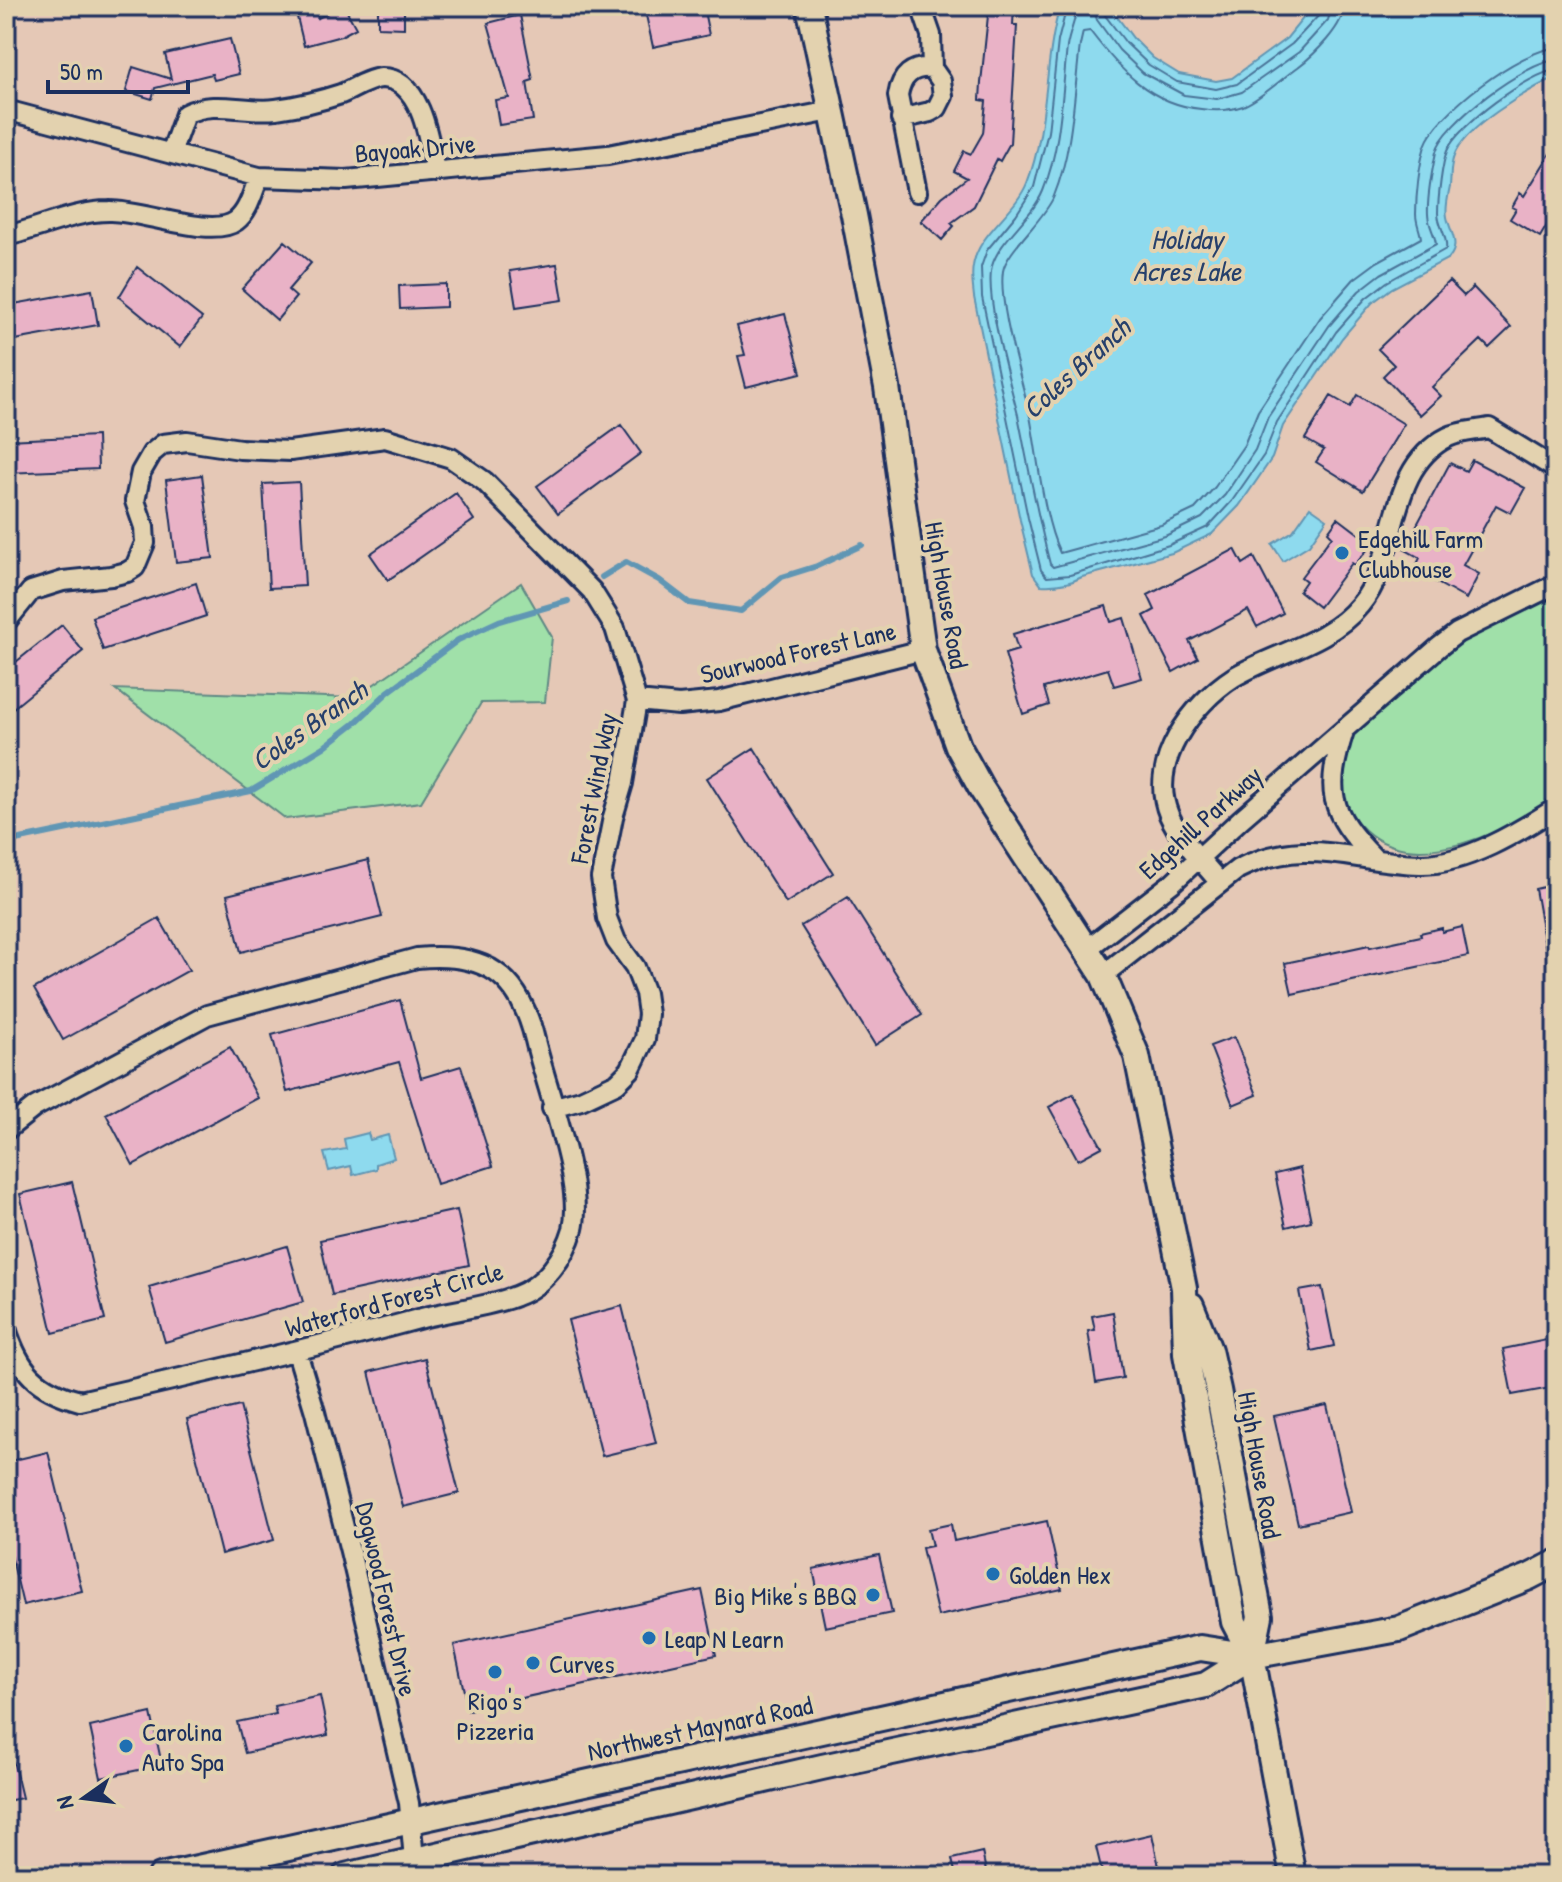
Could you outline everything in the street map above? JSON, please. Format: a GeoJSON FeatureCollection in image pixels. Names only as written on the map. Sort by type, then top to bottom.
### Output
{"type":"FeatureCollection","features":[{"type":"Feature","properties":{"kind":"main road","name":"High House Road"},"geometry":{"type":"LineString","coordinates":[[809,6],[887,387],[923,650],[958,746],[981,788],[1103,975],[1137,1056],[1184,1288],[1186,1354],[1234,1622],[1252,1656],[1293,1876]]}},
{"type":"Feature","properties":{"kind":"main road","name":"Northwest Maynard Road"},"geometry":{"type":"LineString","coordinates":[[161,1876],[1200,1648],[1252,1656],[1399,1629],[1529,1577],[1556,1563]]}},
{"type":"Feature","properties":{"kind":"main road","name":"Northwest Maynard Road"},"geometry":{"type":"LineString","coordinates":[[345,1876],[410,1868],[822,1767],[1206,1685],[1252,1656]]}},
{"type":"Feature","properties":{"kind":"street"},"geometry":{"type":"LineString","coordinates":[[901,119],[930,112],[941,102],[941,81],[932,68],[931,35],[921,6]]}},
{"type":"Feature","properties":{"kind":"street"},"geometry":{"type":"LineString","coordinates":[[917,192],[901,119],[899,85],[904,77],[919,67],[932,68]]}},
{"type":"Feature","properties":{"kind":"street"},"geometry":{"type":"LineString","coordinates":[[171,153],[185,114],[194,109],[230,106],[270,110],[295,106],[318,101],[380,78],[401,85],[414,100],[426,121],[435,172]]}},
{"type":"Feature","properties":{"kind":"street","name":"Bayoak Drive"},"geometry":{"type":"LineString","coordinates":[[6,110],[259,177],[333,180],[608,155],[831,111]]}},
{"type":"Feature","properties":{"kind":"street"},"geometry":{"type":"LineString","coordinates":[[6,234],[109,211],[146,214],[218,228],[236,221],[246,209],[259,177]]}},
{"type":"Feature","properties":{"kind":"street"},"geometry":{"type":"LineString","coordinates":[[1220,883],[1170,818],[1165,804],[1165,778],[1172,747],[1185,724],[1218,689],[1235,677],[1325,634],[1358,608],[1370,593],[1382,567],[1402,493],[1419,462],[1448,437],[1489,428],[1556,469]]}},
{"type":"Feature","properties":{"kind":"street"},"geometry":{"type":"LineString","coordinates":[[6,622],[31,591],[63,581],[111,576],[135,567],[145,543],[144,527],[135,501],[141,472],[152,453],[163,444],[187,441],[240,449],[290,451],[385,438],[433,451],[468,468],[557,552],[592,591],[615,628],[637,701]]}},
{"type":"Feature","properties":{"kind":"street","name":"Edgehill Parkway"},"geometry":{"type":"LineString","coordinates":[[1087,949],[1143,907],[1457,633],[1556,584]]}},
{"type":"Feature","properties":{"kind":"street","name":"Sourwood Forest Lane"},"geometry":{"type":"LineString","coordinates":[[637,701],[679,705],[719,701],[923,650]]}},
{"type":"Feature","properties":{"kind":"street","name":"Forest Wind Way"},"geometry":{"type":"LineString","coordinates":[[552,1108],[590,1097],[617,1083],[630,1070],[645,1039],[648,1014],[645,993],[635,967],[616,941],[607,918],[601,878],[623,783],[637,701]]}},
{"type":"Feature","properties":{"kind":"street"},"geometry":{"type":"LineString","coordinates":[[1344,731],[1333,765],[1334,801],[1342,820],[1373,857]]}},
{"type":"Feature","properties":{"kind":"street","name":"Edgehill Parkway"},"geometry":{"type":"LineString","coordinates":[[1103,975],[1248,864],[1281,853],[1312,851],[1422,864],[1448,860],[1526,828],[1556,808]]}},
{"type":"Feature","properties":{"kind":"street","name":"Waterford Forest Circle"},"geometry":{"type":"LineString","coordinates":[[6,1130],[35,1107],[207,1015],[417,958],[441,956],[468,959],[491,967],[511,983],[531,1023],[576,1201],[573,1226],[556,1265],[542,1280],[518,1296],[297,1352],[80,1401],[50,1390],[24,1369],[14,1353],[6,1328]]}},
{"type":"Feature","properties":{"kind":"street","name":"Dogwood Forest Drive"},"geometry":{"type":"LineString","coordinates":[[297,1352],[350,1551],[412,1820],[410,1868]]}},
{"type":"Feature","properties":{"kind":"street"},"geometry":{"type":"LineString","coordinates":[[410,1868],[435,1876]]}},
{"type":"Feature","properties":{"kind":"green space"},"geometry":{"type":"Polygon","coordinates":[[[521,583],[552,637],[545,702],[481,703],[421,802],[286,819],[115,689],[354,698],[521,583]]]}},
{"type":"Feature","properties":{"kind":"green space"},"geometry":{"type":"Polygon","coordinates":[[[1556,594],[1556,798],[1488,835],[1435,849],[1410,849],[1386,843],[1365,830],[1349,809],[1342,786],[1346,753],[1360,727],[1458,642],[1484,626],[1556,594]]]}},
{"type":"Feature","properties":{"kind":"water","name":"Holiday Acres Lake"},"geometry":{"type":"Polygon","coordinates":[[[1060,6],[1109,6],[1153,58],[1179,74],[1216,81],[1232,78],[1287,38],[1304,17],[1318,6],[1556,6],[1556,77],[1499,110],[1460,145],[1452,163],[1447,206],[1454,243],[1449,258],[1392,288],[1372,303],[1342,338],[1283,426],[1272,458],[1239,506],[1212,534],[1172,553],[1067,583],[1041,585],[1033,574],[1020,520],[974,297],[972,274],[982,243],[1021,194],[1034,162],[1060,6]]]}},
{"type":"Feature","properties":{"kind":"water"},"geometry":{"type":"Polygon","coordinates":[[[1310,507],[1327,519],[1309,545],[1283,561],[1272,544],[1293,531],[1310,507]]]}},
{"type":"Feature","properties":{"kind":"water"},"geometry":{"type":"Polygon","coordinates":[[[368,1133],[370,1140],[388,1135],[394,1158],[376,1164],[376,1169],[353,1175],[351,1166],[329,1171],[324,1153],[346,1149],[344,1139],[368,1133]]]}},
{"type":"Feature","properties":{"kind":"building"},"geometry":{"type":"Polygon","coordinates":[[[344,6],[356,28],[341,36],[304,46],[297,17],[316,13],[318,18],[344,6]]]}},
{"type":"Feature","properties":{"kind":"building"},"geometry":{"type":"Polygon","coordinates":[[[378,6],[404,6],[404,28],[378,27],[378,6]]]}},
{"type":"Feature","properties":{"kind":"building"},"geometry":{"type":"Polygon","coordinates":[[[644,6],[703,6],[709,35],[653,47],[644,6]]]}},
{"type":"Feature","properties":{"kind":"building"},"geometry":{"type":"Polygon","coordinates":[[[989,6],[1014,6],[1013,25],[1017,25],[1010,143],[1000,161],[997,159],[974,206],[951,223],[954,226],[942,240],[921,221],[942,197],[967,178],[954,171],[964,151],[971,154],[983,133],[986,101],[980,100],[989,6]]]}},
{"type":"Feature","properties":{"kind":"building"},"geometry":{"type":"Polygon","coordinates":[[[520,15],[533,80],[527,82],[533,120],[499,125],[495,100],[509,98],[488,23],[520,15]]]}},
{"type":"Feature","properties":{"kind":"building"},"geometry":{"type":"Polygon","coordinates":[[[230,39],[239,74],[214,80],[212,74],[155,88],[152,99],[126,91],[133,67],[171,79],[165,54],[230,39]]]}},
{"type":"Feature","properties":{"kind":"building"},"geometry":{"type":"Polygon","coordinates":[[[1556,144],[1556,210],[1540,237],[1510,219],[1516,209],[1512,207],[1520,193],[1524,196],[1556,144]]]}},
{"type":"Feature","properties":{"kind":"building"},"geometry":{"type":"Polygon","coordinates":[[[285,241],[311,263],[288,290],[296,297],[277,320],[242,289],[285,241]]]}},
{"type":"Feature","properties":{"kind":"building"},"geometry":{"type":"Polygon","coordinates":[[[557,264],[563,300],[516,307],[510,271],[557,264]]]}},
{"type":"Feature","properties":{"kind":"building"},"geometry":{"type":"Polygon","coordinates":[[[137,267],[202,318],[180,347],[119,297],[137,267]]]}},
{"type":"Feature","properties":{"kind":"building"},"geometry":{"type":"Polygon","coordinates":[[[1449,281],[1464,296],[1473,287],[1511,327],[1489,348],[1481,340],[1432,387],[1441,396],[1420,415],[1383,376],[1394,365],[1378,349],[1449,281]]]}},
{"type":"Feature","properties":{"kind":"building"},"geometry":{"type":"Polygon","coordinates":[[[446,284],[446,307],[400,309],[399,286],[446,284]]]}},
{"type":"Feature","properties":{"kind":"building"},"geometry":{"type":"Polygon","coordinates":[[[92,290],[98,325],[15,340],[8,305],[92,290]]]}},
{"type":"Feature","properties":{"kind":"building"},"geometry":{"type":"Polygon","coordinates":[[[785,314],[801,373],[746,387],[738,356],[745,355],[737,326],[785,314]]]}},
{"type":"Feature","properties":{"kind":"building"},"geometry":{"type":"Polygon","coordinates":[[[1357,395],[1404,424],[1363,491],[1316,462],[1324,450],[1305,439],[1331,396],[1350,407],[1357,395]]]}},
{"type":"Feature","properties":{"kind":"building"},"geometry":{"type":"Polygon","coordinates":[[[621,425],[641,453],[558,514],[537,486],[621,425]]]}},
{"type":"Feature","properties":{"kind":"building"},"geometry":{"type":"Polygon","coordinates":[[[97,436],[98,469],[6,473],[6,440],[97,436]]]}},
{"type":"Feature","properties":{"kind":"building"},"geometry":{"type":"Polygon","coordinates":[[[1472,460],[1525,488],[1511,513],[1496,505],[1463,565],[1479,574],[1466,599],[1414,570],[1420,558],[1404,549],[1450,463],[1466,471],[1472,460]]]}},
{"type":"Feature","properties":{"kind":"building"},"geometry":{"type":"Polygon","coordinates":[[[202,475],[213,558],[176,562],[166,480],[202,475]]]}},
{"type":"Feature","properties":{"kind":"building"},"geometry":{"type":"Polygon","coordinates":[[[299,482],[305,586],[269,588],[263,484],[299,482]]]}},
{"type":"Feature","properties":{"kind":"building"},"geometry":{"type":"Polygon","coordinates":[[[456,493],[474,520],[388,580],[370,554],[456,493]]]}},
{"type":"Feature","properties":{"kind":"building","name":"Edgehill Farm Clubhouse"},"geometry":{"type":"Polygon","coordinates":[[[1338,518],[1372,544],[1355,565],[1352,563],[1319,607],[1299,591],[1306,581],[1301,577],[1332,536],[1328,532],[1338,518]]]}},
{"type":"Feature","properties":{"kind":"building"},"geometry":{"type":"Polygon","coordinates":[[[1235,549],[1243,564],[1254,557],[1283,613],[1257,627],[1248,610],[1189,641],[1198,658],[1173,672],[1144,616],[1155,610],[1148,595],[1235,549]]]}},
{"type":"Feature","properties":{"kind":"building"},"geometry":{"type":"Polygon","coordinates":[[[196,583],[206,616],[103,650],[92,617],[196,583]]]}},
{"type":"Feature","properties":{"kind":"building"},"geometry":{"type":"Polygon","coordinates":[[[1106,606],[1111,622],[1124,618],[1142,678],[1114,686],[1108,669],[1044,688],[1049,705],[1023,714],[1005,654],[1018,650],[1013,634],[1106,606]]]}},
{"type":"Feature","properties":{"kind":"building"},"geometry":{"type":"Polygon","coordinates":[[[62,625],[83,651],[6,714],[6,670],[62,625]]]}},
{"type":"Feature","properties":{"kind":"building"},"geometry":{"type":"Polygon","coordinates":[[[754,748],[833,873],[786,903],[707,778],[754,748]]]}},
{"type":"Feature","properties":{"kind":"building"},"geometry":{"type":"Polygon","coordinates":[[[368,860],[382,917],[241,952],[227,895],[368,860]]]}},
{"type":"Feature","properties":{"kind":"building"},"geometry":{"type":"Polygon","coordinates":[[[1556,884],[1556,972],[1550,973],[1535,889],[1556,884]]]}},
{"type":"Feature","properties":{"kind":"building"},"geometry":{"type":"Polygon","coordinates":[[[848,897],[922,1015],[875,1045],[801,926],[848,897]]]}},
{"type":"Feature","properties":{"kind":"building"},"geometry":{"type":"Polygon","coordinates":[[[159,918],[189,970],[63,1040],[34,989],[159,918]]]}},
{"type":"Feature","properties":{"kind":"building"},"geometry":{"type":"Polygon","coordinates":[[[1462,927],[1468,956],[1292,994],[1285,963],[1421,936],[1420,933],[1442,928],[1442,932],[1462,927]]]}},
{"type":"Feature","properties":{"kind":"building"},"geometry":{"type":"Polygon","coordinates":[[[400,1000],[421,1078],[461,1066],[493,1166],[437,1184],[399,1062],[287,1092],[272,1035],[400,1000]]]}},
{"type":"Feature","properties":{"kind":"building"},"geometry":{"type":"Polygon","coordinates":[[[1234,1037],[1257,1095],[1233,1105],[1210,1046],[1234,1037]]]}},
{"type":"Feature","properties":{"kind":"building"},"geometry":{"type":"Polygon","coordinates":[[[230,1047],[258,1098],[133,1165],[106,1114],[230,1047]]]}},
{"type":"Feature","properties":{"kind":"building"},"geometry":{"type":"Polygon","coordinates":[[[1073,1094],[1102,1147],[1078,1160],[1049,1107],[1073,1094]]]}},
{"type":"Feature","properties":{"kind":"building"},"geometry":{"type":"Polygon","coordinates":[[[1300,1168],[1311,1221],[1286,1227],[1275,1174],[1300,1168]]]}},
{"type":"Feature","properties":{"kind":"building"},"geometry":{"type":"Polygon","coordinates":[[[72,1182],[105,1320],[53,1333],[20,1194],[72,1182]]]}},
{"type":"Feature","properties":{"kind":"building"},"geometry":{"type":"Polygon","coordinates":[[[457,1210],[469,1265],[332,1295],[320,1240],[457,1210]]]}},
{"type":"Feature","properties":{"kind":"building"},"geometry":{"type":"Polygon","coordinates":[[[287,1246],[303,1302],[165,1342],[149,1287],[287,1246]]]}},
{"type":"Feature","properties":{"kind":"building"},"geometry":{"type":"Polygon","coordinates":[[[1322,1287],[1334,1346],[1311,1351],[1299,1291],[1322,1287]]]}},
{"type":"Feature","properties":{"kind":"building"},"geometry":{"type":"Polygon","coordinates":[[[622,1306],[656,1443],[602,1456],[568,1320],[622,1306]]]}},
{"type":"Feature","properties":{"kind":"building"},"geometry":{"type":"Polygon","coordinates":[[[1113,1312],[1123,1378],[1096,1383],[1088,1331],[1095,1330],[1092,1316],[1113,1312]]]}},
{"type":"Feature","properties":{"kind":"building"},"geometry":{"type":"Polygon","coordinates":[[[1556,1338],[1556,1387],[1512,1395],[1503,1349],[1556,1338]]]}},
{"type":"Feature","properties":{"kind":"building"},"geometry":{"type":"Polygon","coordinates":[[[425,1358],[459,1493],[403,1507],[369,1372],[425,1358]]]}},
{"type":"Feature","properties":{"kind":"building"},"geometry":{"type":"Polygon","coordinates":[[[1327,1405],[1351,1512],[1298,1524],[1274,1416],[1327,1405]]]}},
{"type":"Feature","properties":{"kind":"building"},"geometry":{"type":"Polygon","coordinates":[[[240,1406],[274,1540],[221,1554],[187,1419],[240,1406]]]}},
{"type":"Feature","properties":{"kind":"building"},"geometry":{"type":"Polygon","coordinates":[[[48,1452],[82,1591],[23,1605],[6,1534],[6,1462],[48,1452]]]}},
{"type":"Feature","properties":{"kind":"building","name":"Golden Hex"},"geometry":{"type":"Polygon","coordinates":[[[1047,1521],[1062,1589],[938,1616],[922,1548],[932,1546],[928,1529],[951,1524],[954,1541],[1047,1521]]]}},
{"type":"Feature","properties":{"kind":"building"},"geometry":{"type":"Polygon","coordinates":[[[879,1555],[892,1613],[825,1627],[813,1569],[879,1555]]]}},
{"type":"Feature","properties":{"kind":"building"},"geometry":{"type":"Polygon","coordinates":[[[702,1590],[716,1655],[468,1710],[454,1645],[702,1590]]]}},
{"type":"Feature","properties":{"kind":"building"},"geometry":{"type":"Polygon","coordinates":[[[320,1696],[328,1735],[245,1753],[237,1722],[276,1714],[274,1706],[320,1696]]]}},
{"type":"Feature","properties":{"kind":"building","name":"Carolina Auto Spa"},"geometry":{"type":"Polygon","coordinates":[[[151,1713],[162,1765],[101,1778],[90,1727],[151,1713]]]}},
{"type":"Feature","properties":{"kind":"building"},"geometry":{"type":"Polygon","coordinates":[[[12,1756],[22,1798],[6,1801],[6,1757],[12,1756]]]}},
{"type":"Feature","properties":{"kind":"building"},"geometry":{"type":"Polygon","coordinates":[[[1152,1834],[1161,1876],[1103,1876],[1096,1847],[1152,1834]]]}},
{"type":"Feature","properties":{"kind":"building"},"geometry":{"type":"Polygon","coordinates":[[[982,1852],[987,1876],[956,1876],[952,1859],[982,1852]]]}},
{"type":"Feature","properties":{"kind":"waterway","name":"Coles Branch"},"geometry":{"type":"LineString","coordinates":[[602,577],[626,562],[659,580],[689,603],[741,611],[782,577],[817,566],[862,545]]}},
{"type":"Feature","properties":{"kind":"waterway","name":"Coles Branch"},"geometry":{"type":"LineString","coordinates":[[6,842],[251,791],[324,747],[388,692],[458,640],[499,621],[568,601]]}},
{"type":"Feature","properties":{"kind":"place","name":"Edgehill Farm Clubhouse"},"geometry":{"type":"Point","coordinates":[1342,553]}},
{"type":"Feature","properties":{"kind":"place","name":"Golden Hex"},"geometry":{"type":"Point","coordinates":[993,1574]}},
{"type":"Feature","properties":{"kind":"place","name":"Big Mike's BBQ"},"geometry":{"type":"Point","coordinates":[873,1595]}},
{"type":"Feature","properties":{"kind":"place","name":"Leap N Learn"},"geometry":{"type":"Point","coordinates":[649,1638]}},
{"type":"Feature","properties":{"kind":"place","name":"Curves"},"geometry":{"type":"Point","coordinates":[533,1663]}},
{"type":"Feature","properties":{"kind":"place","name":"Rigo's Pizzeria"},"geometry":{"type":"Point","coordinates":[495,1672]}},
{"type":"Feature","properties":{"kind":"place","name":"Carolina Auto Spa"},"geometry":{"type":"Point","coordinates":[126,1746]}}]}
